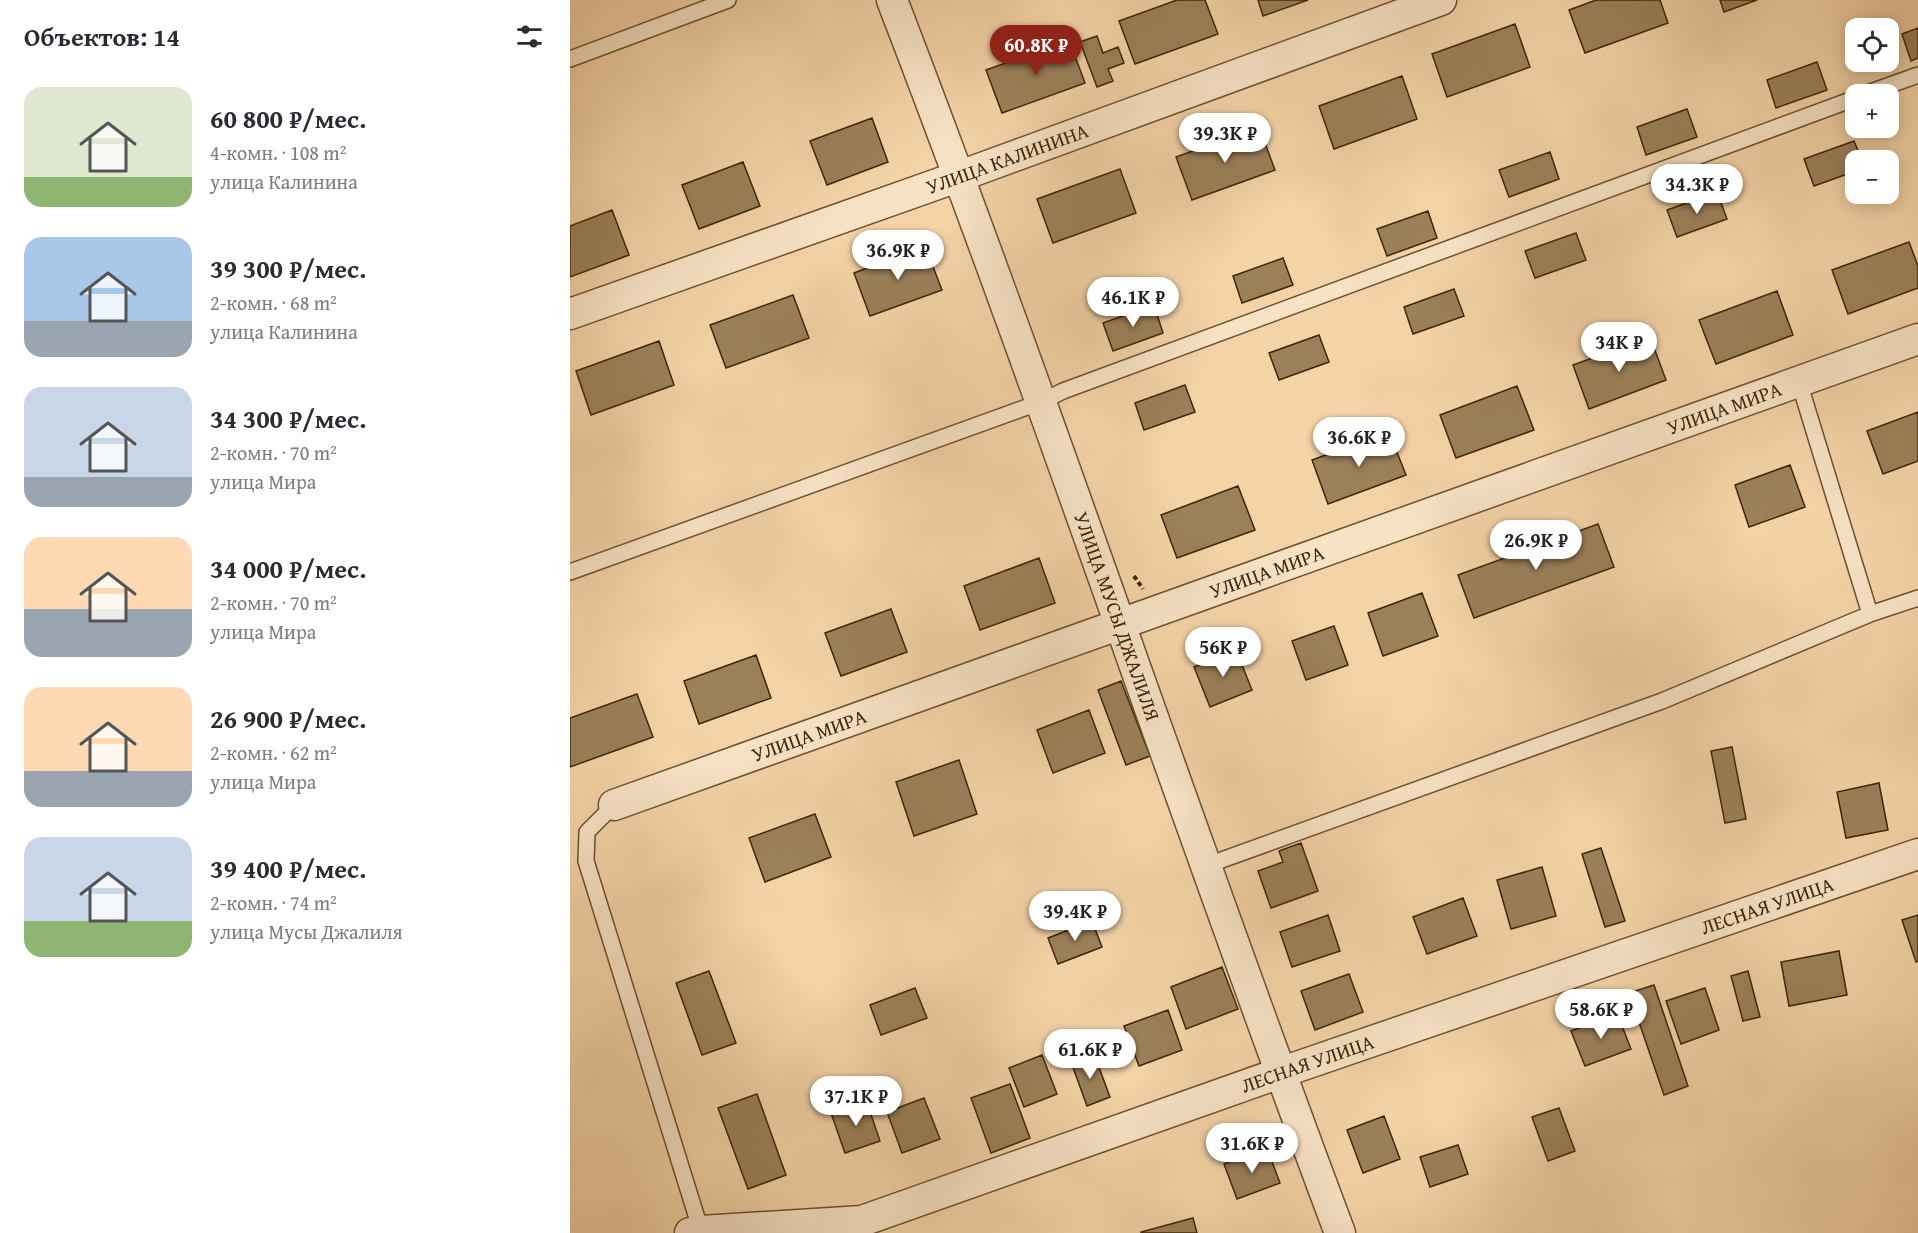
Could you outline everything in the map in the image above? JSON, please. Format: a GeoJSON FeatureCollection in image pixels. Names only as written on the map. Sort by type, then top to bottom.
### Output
{"type":"FeatureCollection","features":[{"type":"Feature","properties":{"kind":"street","name":"УЛИЦА МУСЫ ДЖАЛИЛЯ"},"geometry":{"type":"LineString","coordinates":[[892,0],[960,176],[1280,1073],[1340,1233]]}},
{"type":"Feature","properties":{"kind":"street","name":"УЛИЦА КАЛИНИНА"},"geometry":{"type":"LineString","coordinates":[[570,314],[960,176],[1441,0]]}},
{"type":"Feature","properties":{"kind":"street","name":"УЛИЦА МИРА"},"geometry":{"type":"LineString","coordinates":[[614,805],[1918,339]]}},
{"type":"Feature","properties":{"kind":"street","name":"ЛЕСНАЯ УЛИЦА"},"geometry":{"type":"LineString","coordinates":[[696,1232],[862,1221],[1280,1073],[1918,854]]}},
{"type":"Feature","properties":{"kind":"lane"},"geometry":{"type":"LineString","coordinates":[[570,59],[728,0]]}},
{"type":"Feature","properties":{"kind":"lane"},"geometry":{"type":"LineString","coordinates":[[1893,84],[1918,75]]}},
{"type":"Feature","properties":{"kind":"lane"},"geometry":{"type":"LineString","coordinates":[[570,572],[1041,402],[1074,387],[1845,102]]}},
{"type":"Feature","properties":{"kind":"lane"},"geometry":{"type":"LineString","coordinates":[[1799,382],[1870,614]]}},
{"type":"Feature","properties":{"kind":"lane"},"geometry":{"type":"LineString","coordinates":[[1206,866],[1662,701],[1870,614],[1918,598]]}},
{"type":"Feature","properties":{"kind":"lane"},"geometry":{"type":"LineString","coordinates":[[614,805],[587,832],[586,861],[696,1232]]}},
{"type":"Feature","properties":{"kind":"building"},"geometry":{"type":"Polygon","coordinates":[[[1177,0],[1205,0],[1218,34],[1135,64],[1119,21],[1177,0]]]}},
{"type":"Feature","properties":{"kind":"building"},"geometry":{"type":"Polygon","coordinates":[[[1258,0],[1308,0],[1263,16],[1258,0]]]}},
{"type":"Feature","properties":{"kind":"building"},"geometry":{"type":"Polygon","coordinates":[[[1596,0],[1660,0],[1668,23],[1585,53],[1569,10],[1596,0]]]}},
{"type":"Feature","properties":{"kind":"building"},"geometry":{"type":"Polygon","coordinates":[[[1720,0],[1757,0],[1724,12],[1720,0]]]}},
{"type":"Feature","properties":{"kind":"building"},"geometry":{"type":"Polygon","coordinates":[[[1515,24],[1530,67],[1447,97],[1432,54],[1515,24]]]}},
{"type":"Feature","properties":{"kind":"building"},"geometry":{"type":"Polygon","coordinates":[[[1918,28],[1918,58],[1911,61],[1902,34],[1918,28]]]}},
{"type":"Feature","properties":{"kind":"building"},"geometry":{"type":"Polygon","coordinates":[[[1097,36],[1103,53],[1118,47],[1124,63],[1108,69],[1113,81],[1097,87],[1080,42],[1097,36]]]}},
{"type":"Feature","properties":{"kind":"building"},"geometry":{"type":"Polygon","coordinates":[[[1069,40],[1085,83],[1002,113],[986,70],[1069,40]]]}},
{"type":"Feature","properties":{"kind":"building"},"geometry":{"type":"Polygon","coordinates":[[[1817,62],[1827,90],[1776,108],[1767,80],[1817,62]]]}},
{"type":"Feature","properties":{"kind":"building"},"geometry":{"type":"Polygon","coordinates":[[[1402,76],[1417,119],[1334,149],[1319,106],[1402,76]]]}},
{"type":"Feature","properties":{"kind":"building"},"geometry":{"type":"Polygon","coordinates":[[[1687,109],[1697,137],[1646,155],[1637,127],[1687,109]]]}},
{"type":"Feature","properties":{"kind":"building"},"geometry":{"type":"Polygon","coordinates":[[[872,118],[888,162],[827,185],[810,141],[872,118]]]}},
{"type":"Feature","properties":{"kind":"building"},"geometry":{"type":"Polygon","coordinates":[[[1259,127],[1275,170],[1192,200],[1176,157],[1259,127]]]}},
{"type":"Feature","properties":{"kind":"building"},"geometry":{"type":"Polygon","coordinates":[[[1854,141],[1858,150],[1845,150],[1845,175],[1814,186],[1804,159],[1854,141]]]}},
{"type":"Feature","properties":{"kind":"building"},"geometry":{"type":"Polygon","coordinates":[[[1550,152],[1559,179],[1509,197],[1499,170],[1550,152]]]}},
{"type":"Feature","properties":{"kind":"building"},"geometry":{"type":"Polygon","coordinates":[[[743,162],[760,206],[699,229],[682,185],[743,162]]]}},
{"type":"Feature","properties":{"kind":"building"},"geometry":{"type":"Polygon","coordinates":[[[1120,169],[1136,213],[1053,243],[1037,199],[1120,169]]]}},
{"type":"Feature","properties":{"kind":"building"},"geometry":{"type":"Polygon","coordinates":[[[1717,192],[1727,219],[1677,237],[1667,210],[1717,192]]]}},
{"type":"Feature","properties":{"kind":"building"},"geometry":{"type":"Polygon","coordinates":[[[612,210],[629,255],[570,277],[570,226],[612,210]]]}},
{"type":"Feature","properties":{"kind":"building"},"geometry":{"type":"Polygon","coordinates":[[[1428,211],[1437,238],[1387,256],[1377,229],[1428,211]]]}},
{"type":"Feature","properties":{"kind":"building"},"geometry":{"type":"Polygon","coordinates":[[[1576,233],[1586,260],[1535,278],[1525,251],[1576,233]]]}},
{"type":"Feature","properties":{"kind":"building"},"geometry":{"type":"Polygon","coordinates":[[[1909,242],[1918,266],[1918,288],[1848,314],[1832,270],[1909,242]]]}},
{"type":"Feature","properties":{"kind":"building"},"geometry":{"type":"Polygon","coordinates":[[[925,246],[942,290],[870,316],[854,273],[925,246]]]}},
{"type":"Feature","properties":{"kind":"building"},"geometry":{"type":"Polygon","coordinates":[[[1283,258],[1293,285],[1242,303],[1233,276],[1283,258]]]}},
{"type":"Feature","properties":{"kind":"building"},"geometry":{"type":"Polygon","coordinates":[[[1454,289],[1464,316],[1413,334],[1404,307],[1454,289]]]}},
{"type":"Feature","properties":{"kind":"building"},"geometry":{"type":"Polygon","coordinates":[[[1777,291],[1793,335],[1716,364],[1699,320],[1777,291]]]}},
{"type":"Feature","properties":{"kind":"building"},"geometry":{"type":"Polygon","coordinates":[[[793,295],[809,338],[726,368],[710,325],[793,295]]]}},
{"type":"Feature","properties":{"kind":"building"},"geometry":{"type":"Polygon","coordinates":[[[1154,305],[1163,333],[1113,351],[1103,323],[1154,305]]]}},
{"type":"Feature","properties":{"kind":"building"},"geometry":{"type":"Polygon","coordinates":[[[1319,335],[1329,362],[1279,380],[1269,353],[1319,335]]]}},
{"type":"Feature","properties":{"kind":"building"},"geometry":{"type":"Polygon","coordinates":[[[1650,337],[1666,380],[1589,409],[1573,365],[1650,337]]]}},
{"type":"Feature","properties":{"kind":"building"},"geometry":{"type":"Polygon","coordinates":[[[659,341],[674,385],[591,415],[576,371],[659,341]]]}},
{"type":"Feature","properties":{"kind":"building"},"geometry":{"type":"Polygon","coordinates":[[[1185,385],[1195,412],[1144,430],[1135,403],[1185,385]]]}},
{"type":"Feature","properties":{"kind":"building"},"geometry":{"type":"Polygon","coordinates":[[[1517,386],[1534,430],[1456,458],[1440,415],[1517,386]]]}},
{"type":"Feature","properties":{"kind":"building"},"geometry":{"type":"Polygon","coordinates":[[[1918,412],[1918,461],[1883,474],[1867,431],[1918,412]]]}},
{"type":"Feature","properties":{"kind":"building"},"geometry":{"type":"Polygon","coordinates":[[[1389,432],[1406,475],[1328,504],[1312,460],[1389,432]]]}},
{"type":"Feature","properties":{"kind":"building"},"geometry":{"type":"Polygon","coordinates":[[[1790,465],[1805,507],[1749,527],[1735,485],[1790,465]]]}},
{"type":"Feature","properties":{"kind":"building"},"geometry":{"type":"Polygon","coordinates":[[[1238,486],[1255,530],[1177,558],[1161,515],[1238,486]]]}},
{"type":"Feature","properties":{"kind":"building"},"geometry":{"type":"Polygon","coordinates":[[[1598,524],[1614,567],[1474,618],[1458,575],[1598,524]]]}},
{"type":"Feature","properties":{"kind":"building"},"geometry":{"type":"Polygon","coordinates":[[[1039,558],[1055,603],[980,630],[964,586],[1039,558]]]}},
{"type":"Feature","properties":{"kind":"building"},"geometry":{"type":"Polygon","coordinates":[[[1422,593],[1438,636],[1383,656],[1368,613],[1422,593]]]}},
{"type":"Feature","properties":{"kind":"building"},"geometry":{"type":"Polygon","coordinates":[[[891,609],[907,652],[841,676],[825,633],[891,609]]]}},
{"type":"Feature","properties":{"kind":"building"},"geometry":{"type":"Polygon","coordinates":[[[1334,626],[1348,665],[1306,680],[1292,641],[1334,626]]]}},
{"type":"Feature","properties":{"kind":"building"},"geometry":{"type":"Polygon","coordinates":[[[1236,650],[1252,690],[1210,707],[1194,667],[1236,650]]]}},
{"type":"Feature","properties":{"kind":"building"},"geometry":{"type":"Polygon","coordinates":[[[756,655],[771,698],[699,724],[684,681],[756,655]]]}},
{"type":"Feature","properties":{"kind":"building"},"geometry":{"type":"Polygon","coordinates":[[[1121,681],[1150,756],[1126,765],[1098,690],[1121,681]]]}},
{"type":"Feature","properties":{"kind":"building"},"geometry":{"type":"Polygon","coordinates":[[[637,694],[653,737],[570,767],[570,718],[637,694]]]}},
{"type":"Feature","properties":{"kind":"building"},"geometry":{"type":"Polygon","coordinates":[[[1089,710],[1105,753],[1053,773],[1037,730],[1089,710]]]}},
{"type":"Feature","properties":{"kind":"building"},"geometry":{"type":"Polygon","coordinates":[[[1732,747],[1746,819],[1725,823],[1711,751],[1732,747]]]}},
{"type":"Feature","properties":{"kind":"building"},"geometry":{"type":"Polygon","coordinates":[[[959,760],[977,814],[914,836],[896,782],[959,760]]]}},
{"type":"Feature","properties":{"kind":"building"},"geometry":{"type":"Polygon","coordinates":[[[1879,783],[1888,830],[1846,838],[1837,792],[1879,783]]]}},
{"type":"Feature","properties":{"kind":"building"},"geometry":{"type":"Polygon","coordinates":[[[815,814],[831,857],[765,882],[749,838],[815,814]]]}},
{"type":"Feature","properties":{"kind":"building"},"geometry":{"type":"Polygon","coordinates":[[[1301,843],[1318,891],[1271,908],[1258,871],[1283,862],[1279,851],[1301,843]]]}},
{"type":"Feature","properties":{"kind":"building"},"geometry":{"type":"Polygon","coordinates":[[[1601,848],[1625,921],[1605,927],[1582,854],[1601,848]]]}},
{"type":"Feature","properties":{"kind":"building"},"geometry":{"type":"Polygon","coordinates":[[[1542,867],[1556,916],[1511,929],[1497,880],[1542,867]]]}},
{"type":"Feature","properties":{"kind":"building"},"geometry":{"type":"Polygon","coordinates":[[[1463,898],[1477,936],[1427,954],[1413,917],[1463,898]]]}},
{"type":"Feature","properties":{"kind":"building"},"geometry":{"type":"Polygon","coordinates":[[[1328,915],[1340,951],[1292,967],[1280,932],[1328,915]]]}},
{"type":"Feature","properties":{"kind":"building"},"geometry":{"type":"Polygon","coordinates":[[[1918,915],[1918,961],[1916,962],[1902,920],[1918,915]]]}},
{"type":"Feature","properties":{"kind":"building"},"geometry":{"type":"Polygon","coordinates":[[[1092,921],[1102,947],[1058,964],[1048,938],[1092,921]]]}},
{"type":"Feature","properties":{"kind":"building"},"geometry":{"type":"Polygon","coordinates":[[[1839,951],[1847,995],[1789,1006],[1781,962],[1839,951]]]}},
{"type":"Feature","properties":{"kind":"building"},"geometry":{"type":"Polygon","coordinates":[[[1222,967],[1238,1009],[1186,1029],[1171,987],[1222,967]]]}},
{"type":"Feature","properties":{"kind":"building"},"geometry":{"type":"Polygon","coordinates":[[[709,971],[736,1043],[702,1055],[676,983],[709,971]]]}},
{"type":"Feature","properties":{"kind":"building"},"geometry":{"type":"Polygon","coordinates":[[[1748,971],[1760,1017],[1743,1021],[1731,976],[1748,971]]]}},
{"type":"Feature","properties":{"kind":"building"},"geometry":{"type":"Polygon","coordinates":[[[1349,974],[1363,1012],[1315,1030],[1301,991],[1349,974]]]}},
{"type":"Feature","properties":{"kind":"building"},"geometry":{"type":"Polygon","coordinates":[[[1654,985],[1688,1086],[1664,1095],[1629,993],[1654,985]]]}},
{"type":"Feature","properties":{"kind":"building"},"geometry":{"type":"Polygon","coordinates":[[[915,988],[927,1018],[881,1035],[870,1005],[915,988]]]}},
{"type":"Feature","properties":{"kind":"building"},"geometry":{"type":"Polygon","coordinates":[[[1705,988],[1719,1030],[1681,1044],[1666,1001],[1705,988]]]}},
{"type":"Feature","properties":{"kind":"building"},"geometry":{"type":"Polygon","coordinates":[[[1168,1010],[1182,1050],[1139,1066],[1124,1026],[1168,1010]]]}},
{"type":"Feature","properties":{"kind":"building"},"geometry":{"type":"Polygon","coordinates":[[[1617,1013],[1631,1049],[1585,1066],[1571,1031],[1617,1013]]]}},
{"type":"Feature","properties":{"kind":"building"},"geometry":{"type":"Polygon","coordinates":[[[1094,1054],[1110,1097],[1087,1106],[1071,1062],[1094,1054]]]}},
{"type":"Feature","properties":{"kind":"building"},"geometry":{"type":"Polygon","coordinates":[[[1042,1055],[1057,1094],[1024,1107],[1009,1068],[1042,1055]]]}},
{"type":"Feature","properties":{"kind":"building"},"geometry":{"type":"Polygon","coordinates":[[[1010,1084],[1030,1138],[991,1153],[971,1098],[1010,1084]]]}},
{"type":"Feature","properties":{"kind":"building"},"geometry":{"type":"Polygon","coordinates":[[[757,1094],[786,1175],[748,1189],[718,1108],[757,1094]]]}},
{"type":"Feature","properties":{"kind":"building"},"geometry":{"type":"Polygon","coordinates":[[[924,1098],[940,1139],[902,1153],[887,1112],[924,1098]]]}},
{"type":"Feature","properties":{"kind":"building"},"geometry":{"type":"Polygon","coordinates":[[[866,1100],[880,1141],[845,1153],[831,1113],[866,1100]]]}},
{"type":"Feature","properties":{"kind":"building"},"geometry":{"type":"Polygon","coordinates":[[[1559,1108],[1575,1151],[1548,1161],[1532,1117],[1559,1108]]]}},
{"type":"Feature","properties":{"kind":"building"},"geometry":{"type":"Polygon","coordinates":[[[1384,1116],[1400,1159],[1363,1173],[1347,1130],[1384,1116]]]}},
{"type":"Feature","properties":{"kind":"building"},"geometry":{"type":"Polygon","coordinates":[[[1458,1145],[1468,1174],[1430,1187],[1420,1157],[1458,1145]]]}},
{"type":"Feature","properties":{"kind":"building"},"geometry":{"type":"Polygon","coordinates":[[[1267,1148],[1280,1183],[1237,1199],[1224,1164],[1267,1148]]]}},
{"type":"Feature","properties":{"kind":"building"},"geometry":{"type":"Polygon","coordinates":[[[1193,1218],[1197,1233],[1141,1233],[1141,1232],[1193,1218]]]}}]}
